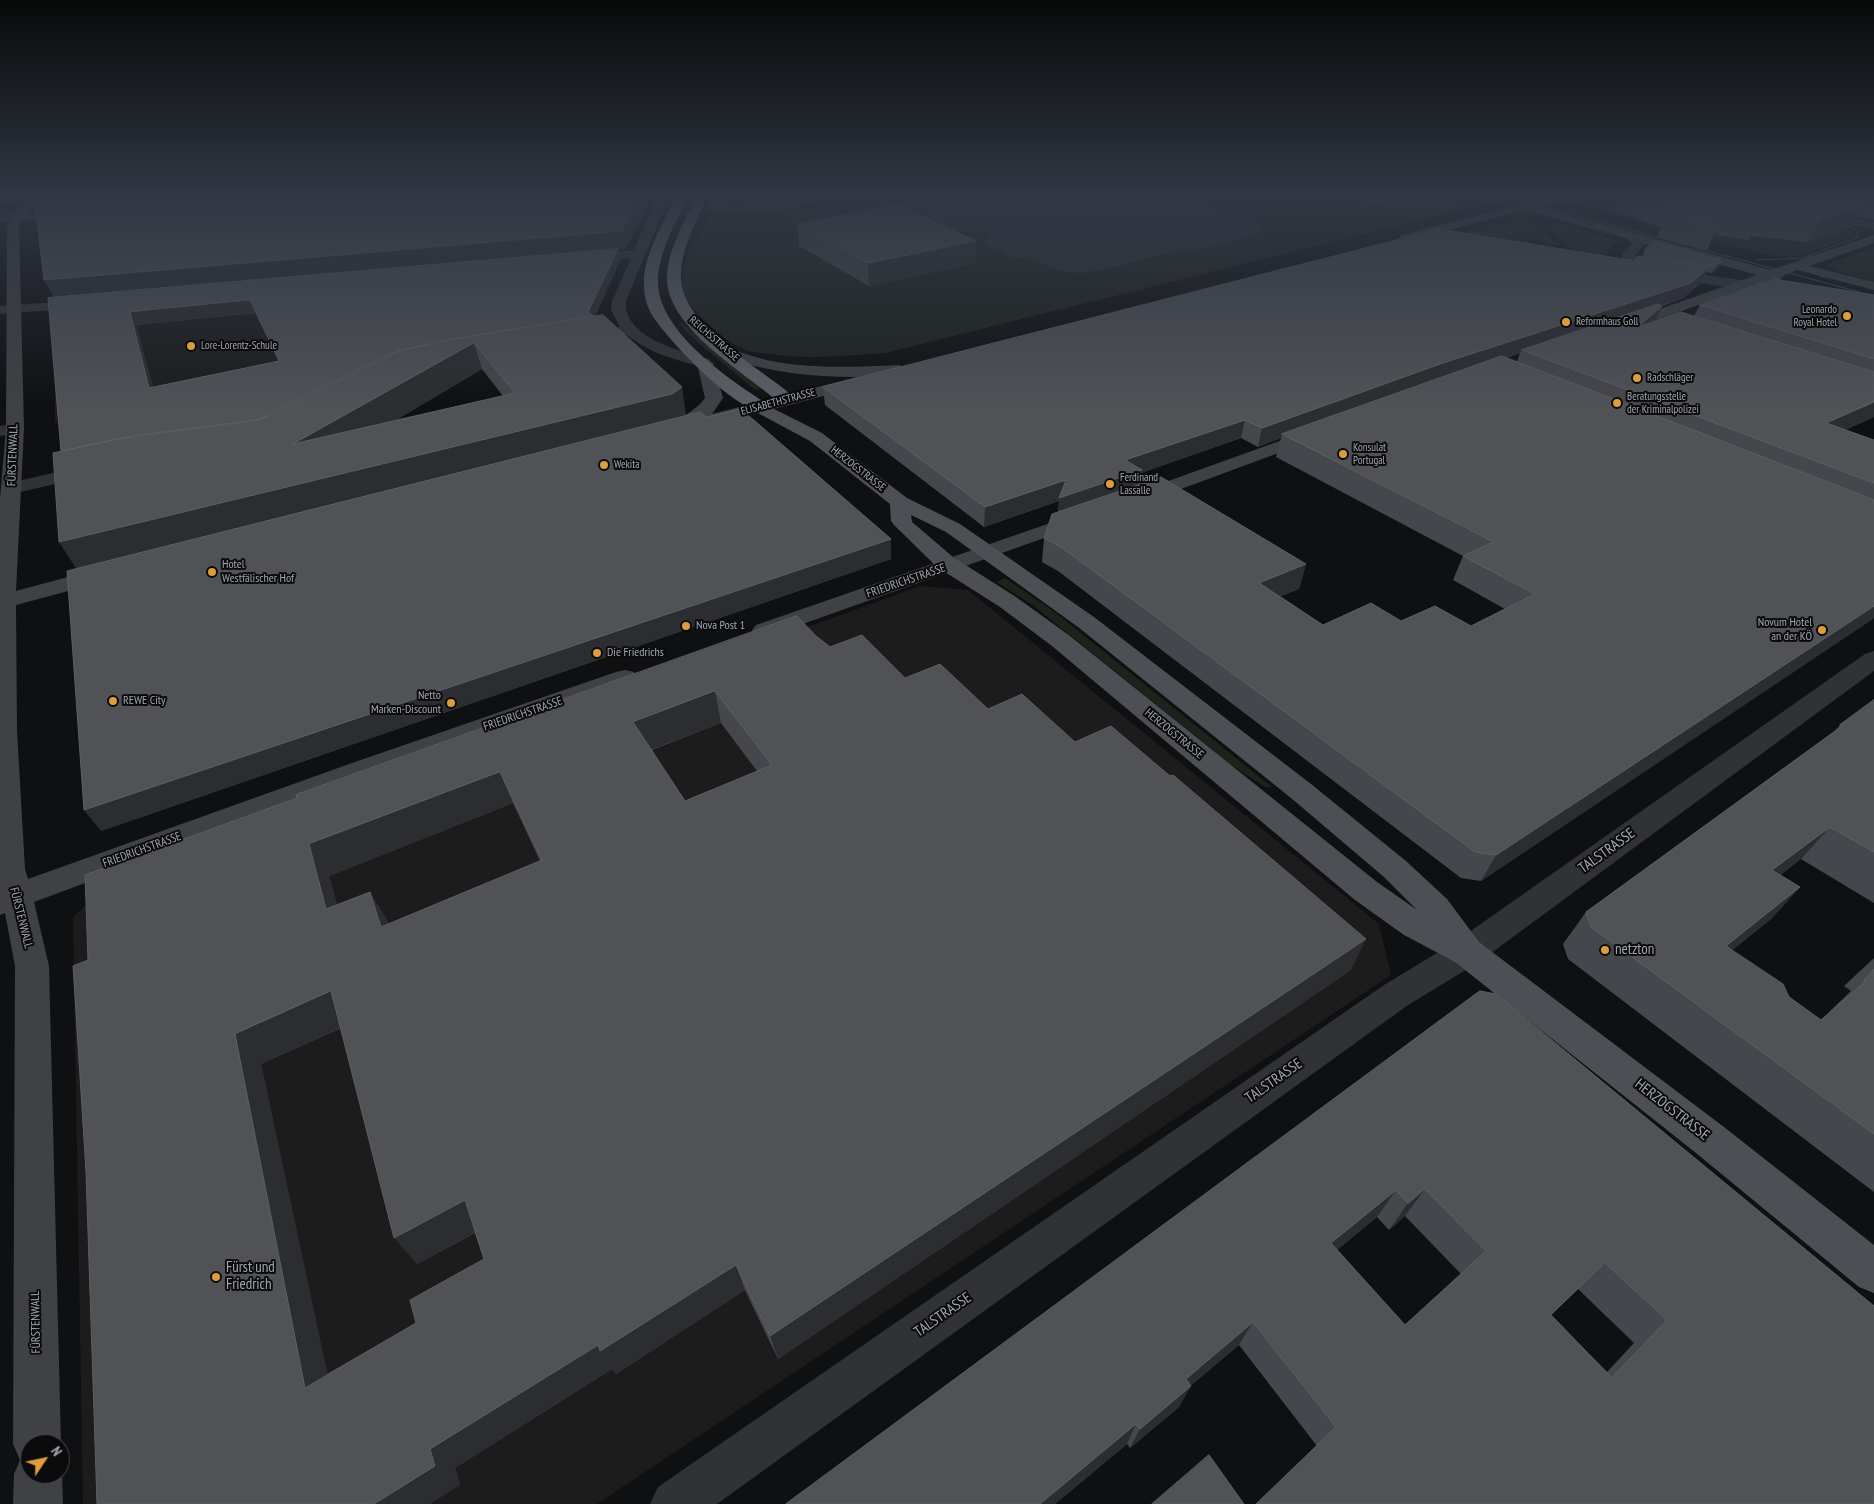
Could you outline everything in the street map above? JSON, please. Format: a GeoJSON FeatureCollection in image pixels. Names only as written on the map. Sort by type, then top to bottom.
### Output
{"type":"FeatureCollection","features":[{"type":"Feature","properties":{"kind":"highway"},"geometry":{"type":"LineString","coordinates":[[654,267],[651,274],[653,302],[668,328],[704,363]]}},
{"type":"Feature","properties":{"kind":"highway","name":"REICHSSTRASSE"},"geometry":{"type":"LineString","coordinates":[[676,267],[674,293],[693,322],[787,400]]}},
{"type":"Feature","properties":{"kind":"highway","name":"REICHSSTRASSE"},"geometry":{"type":"LineString","coordinates":[[704,363],[742,397],[760,407]]}},
{"type":"Feature","properties":{"kind":"main road","name":"FÜRSTENWALL"},"geometry":{"type":"LineString","coordinates":[[11,267],[8,309],[7,429],[12,488],[3,601],[4,731],[10,869],[8,899],[28,940],[32,966],[37,1434]]}},
{"type":"Feature","properties":{"kind":"main road"},"geometry":{"type":"LineString","coordinates":[[1743,267],[1772,275],[1803,288]]}},
{"type":"Feature","properties":{"kind":"main road"},"geometry":{"type":"LineString","coordinates":[[1604,333],[1795,267]]}},
{"type":"Feature","properties":{"kind":"main road"},"geometry":{"type":"LineString","coordinates":[[1803,267],[1874,286]]}},
{"type":"Feature","properties":{"kind":"main road"},"geometry":{"type":"LineString","coordinates":[[730,354],[754,361],[798,369],[842,372],[899,370]]}},
{"type":"Feature","properties":{"kind":"main road","name":"ELISABETHSTRASSE"},"geometry":{"type":"LineString","coordinates":[[704,363],[714,396],[713,402],[695,418],[673,429],[918,366]]}},
{"type":"Feature","properties":{"kind":"main road","name":"HERZOGSTRASSE"},"geometry":{"type":"LineString","coordinates":[[787,400],[816,437]]}},
{"type":"Feature","properties":{"kind":"main road","name":"HERZOGSTRASSE"},"geometry":{"type":"LineString","coordinates":[[760,407],[816,437],[900,502],[941,520],[1086,622],[1301,791],[1395,869],[1436,908],[1467,952]]}},
{"type":"Feature","properties":{"kind":"main road"},"geometry":{"type":"LineString","coordinates":[[1126,502],[1331,427]]}},
{"type":"Feature","properties":{"kind":"main road","name":"HERZOGSTRASSE"},"geometry":{"type":"LineString","coordinates":[[900,502],[901,521],[923,544],[950,565],[1008,602],[1061,641],[1366,891],[1416,926],[1467,952],[1710,1140],[1874,1272]]}},
{"type":"Feature","properties":{"kind":"main road","name":"FRIEDRICHSTRASSE"},"geometry":{"type":"LineString","coordinates":[[744,637],[1098,512]]}},
{"type":"Feature","properties":{"kind":"main road"},"geometry":{"type":"LineString","coordinates":[[3,601],[126,569]]}},
{"type":"Feature","properties":{"kind":"main road","name":"FRIEDRICHSTRASSE"},"geometry":{"type":"LineString","coordinates":[[8,899],[353,773],[650,669]]}},
{"type":"Feature","properties":{"kind":"main road"},"geometry":{"type":"LineString","coordinates":[[38,1484],[38,1504]]}},
{"type":"Feature","properties":{"kind":"street"},"geometry":{"type":"LineString","coordinates":[[571,340],[629,330],[618,310],[634,267]]}},
{"type":"Feature","properties":{"kind":"street"},"geometry":{"type":"LineString","coordinates":[[1640,267],[1745,284],[1803,288]]}},
{"type":"Feature","properties":{"kind":"street"},"geometry":{"type":"LineString","coordinates":[[1649,267],[1657,270]]}},
{"type":"Feature","properties":{"kind":"street"},"geometry":{"type":"LineString","coordinates":[[8,309],[99,302]]}},
{"type":"Feature","properties":{"kind":"street"},"geometry":{"type":"LineString","coordinates":[[1650,318],[1675,326]]}},
{"type":"Feature","properties":{"kind":"street","name":"REICHSSTRASSE"},"geometry":{"type":"LineString","coordinates":[[629,330],[656,347],[704,363]]}},
{"type":"Feature","properties":{"kind":"street"},"geometry":{"type":"LineString","coordinates":[[12,488],[106,467]]}},
{"type":"Feature","properties":{"kind":"street","name":"TALSTRASSE"},"geometry":{"type":"LineString","coordinates":[[675,1504],[1396,995],[1467,952],[1874,659]]}},
{"type":"Feature","properties":{"kind":"shaded area"},"geometry":{"type":"Polygon","coordinates":[[[684,267],[1230,267],[885,353],[808,357],[748,351],[735,345],[710,325],[691,306],[684,292],[682,282],[684,267]]]}},
{"type":"Feature","properties":{"kind":"shaded area"},"geometry":{"type":"Polygon","coordinates":[[[1053,267],[1114,267],[1082,273],[1067,272],[1053,267]]]}},
{"type":"Feature","properties":{"kind":"shaded area"},"geometry":{"type":"Polygon","coordinates":[[[1831,267],[1874,267],[1874,282],[1840,272],[1831,267]]]}},
{"type":"Feature","properties":{"kind":"shaded area","name":"Lore-Lorentz-Schule"},"geometry":{"type":"Polygon","coordinates":[[[290,291],[358,360],[55,423],[55,386],[49,319],[68,312],[290,291]]]}},
{"type":"Feature","properties":{"kind":"shaded area"},"geometry":{"type":"Polygon","coordinates":[[[681,322],[761,389],[755,390],[694,339],[678,323],[681,322]]]}},
{"type":"Feature","properties":{"kind":"shaded area"},"geometry":{"type":"Polygon","coordinates":[[[1005,578],[1056,613],[1272,787],[1265,787],[1231,765],[1034,606],[996,582],[1005,578]]]}},
{"type":"Feature","properties":{"kind":"shaded area"},"geometry":{"type":"Polygon","coordinates":[[[920,586],[968,590],[1379,924],[1391,975],[597,1504],[83,1504],[73,917],[114,880],[920,586]]]}},
{"type":"Feature","properties":{"kind":"building"},"geometry":{"type":"Polygon","coordinates":[[[42,267],[195,267],[44,280],[42,267]]]}},
{"type":"Feature","properties":{"kind":"building"},"geometry":{"type":"Polygon","coordinates":[[[406,267],[609,267],[588,312],[593,316],[441,341],[392,353],[255,420],[125,437],[61,451],[48,298],[406,267]],[[250,300],[130,312],[149,388],[279,361],[250,300]]]}},
{"type":"Feature","properties":{"kind":"building"},"geometry":{"type":"Polygon","coordinates":[[[1291,267],[1709,267],[1691,283],[1443,363],[1262,428],[1245,420],[1125,460],[1142,470],[1059,498],[1066,480],[985,507],[823,387],[1291,267]]]}},
{"type":"Feature","properties":{"kind":"building"},"geometry":{"type":"Polygon","coordinates":[[[1774,279],[1874,295],[1874,359],[1700,305],[1774,279]]]}},
{"type":"Feature","properties":{"kind":"building"},"geometry":{"type":"Polygon","coordinates":[[[1658,304],[1662,306],[1638,327],[1681,312],[1874,372],[1874,402],[1826,423],[1874,440],[1874,483],[1522,350],[1658,304]]]}},
{"type":"Feature","properties":{"kind":"building"},"geometry":{"type":"Polygon","coordinates":[[[603,315],[682,387],[672,394],[59,542],[53,453],[118,439],[257,420],[271,415],[400,350],[603,315]],[[474,343],[293,444],[515,393],[474,343]]]}},
{"type":"Feature","properties":{"kind":"building"},"geometry":{"type":"Polygon","coordinates":[[[1502,356],[1874,500],[1874,606],[1496,855],[1475,852],[1061,547],[1044,538],[1052,514],[1161,477],[1306,564],[1259,583],[1323,625],[1371,603],[1401,621],[1435,606],[1471,626],[1535,594],[1463,556],[1494,542],[1282,434],[1502,356]]]}},
{"type":"Feature","properties":{"kind":"building"},"geometry":{"type":"Polygon","coordinates":[[[741,409],[891,539],[84,810],[67,571],[700,412],[706,417],[741,409]]]}},
{"type":"Feature","properties":{"kind":"building"},"geometry":{"type":"Polygon","coordinates":[[[797,616],[816,636],[830,647],[862,635],[905,678],[940,664],[988,709],[1022,694],[1075,742],[1111,726],[1170,776],[1173,775],[1366,939],[770,1336],[736,1265],[600,1351],[598,1345],[430,1449],[435,1466],[374,1504],[97,1504],[86,1171],[73,966],[88,960],[85,875],[297,798],[296,795],[797,616]],[[715,691],[633,722],[685,801],[772,765],[715,691]],[[500,772],[309,844],[326,909],[370,892],[381,927],[542,860],[500,772]],[[331,991],[235,1034],[305,1388],[416,1323],[410,1300],[484,1259],[465,1200],[394,1238],[331,991]]]}},
{"type":"Feature","properties":{"kind":"building"},"geometry":{"type":"Polygon","coordinates":[[[1874,700],[1874,852],[1830,827],[1772,870],[1800,887],[1726,946],[1783,984],[1789,997],[1821,1020],[1866,981],[1864,980],[1874,969],[1874,1134],[1591,927],[1586,912],[1842,726],[1840,725],[1874,700]]]}},
{"type":"Feature","properties":{"kind":"building"},"geometry":{"type":"Polygon","coordinates":[[[1480,991],[1496,994],[1874,1306],[1874,1504],[1256,1504],[1336,1427],[1253,1322],[1186,1379],[1191,1386],[1140,1429],[1136,1424],[1040,1504],[786,1504],[1480,991]],[[1425,1189],[1408,1203],[1396,1190],[1331,1243],[1405,1325],[1486,1251],[1425,1189]],[[1605,1263],[1551,1315],[1612,1378],[1667,1320],[1605,1263]]]}},
{"type":"Feature","properties":{"kind":"building"},"geometry":{"type":"Polygon","coordinates":[[[1209,1455],[1244,1504],[1152,1504],[1209,1455]]]}},
{"type":"Feature","properties":{"kind":"tram line"},"geometry":{"type":"LineString","coordinates":[[1768,267],[1874,296]]}},
{"type":"Feature","properties":{"kind":"tram line"},"geometry":{"type":"LineString","coordinates":[[1807,267],[1825,278]]}},
{"type":"Feature","properties":{"kind":"place","name":"Leonardo Royal Hotel"},"geometry":{"type":"Point","coordinates":[1847,316]}},
{"type":"Feature","properties":{"kind":"place","name":"Reformhaus Goll"},"geometry":{"type":"Point","coordinates":[1566,322]}},
{"type":"Feature","properties":{"kind":"place","name":"Lore-Lorentz-Schule"},"geometry":{"type":"Point","coordinates":[191,346]}},
{"type":"Feature","properties":{"kind":"place","name":"Radschläger"},"geometry":{"type":"Point","coordinates":[1637,378]}},
{"type":"Feature","properties":{"kind":"place","name":"Beratungsstelle der Kriminalpolizei"},"geometry":{"type":"Point","coordinates":[1617,403]}},
{"type":"Feature","properties":{"kind":"place","name":"Konsulat Portugal"},"geometry":{"type":"Point","coordinates":[1343,454]}},
{"type":"Feature","properties":{"kind":"place","name":"Wekita"},"geometry":{"type":"Point","coordinates":[604,465]}},
{"type":"Feature","properties":{"kind":"place","name":"Ferdinand Lassalle"},"geometry":{"type":"Point","coordinates":[1110,484]}},
{"type":"Feature","properties":{"kind":"place","name":"Hotel Westfälischer Hof"},"geometry":{"type":"Point","coordinates":[212,572]}},
{"type":"Feature","properties":{"kind":"place","name":"Nova Post 1"},"geometry":{"type":"Point","coordinates":[686,626]}},
{"type":"Feature","properties":{"kind":"place","name":"Novum Hotel an der KÖ"},"geometry":{"type":"Point","coordinates":[1822,630]}},
{"type":"Feature","properties":{"kind":"place","name":"Die Friedrichs"},"geometry":{"type":"Point","coordinates":[597,653]}},
{"type":"Feature","properties":{"kind":"place","name":"REWE City"},"geometry":{"type":"Point","coordinates":[113,701]}},
{"type":"Feature","properties":{"kind":"place","name":"Netto Marken-Discount"},"geometry":{"type":"Point","coordinates":[451,703]}},
{"type":"Feature","properties":{"kind":"place","name":"netzton"},"geometry":{"type":"Point","coordinates":[1605,950]}},
{"type":"Feature","properties":{"kind":"place","name":"Fürst und Friedrich"},"geometry":{"type":"Point","coordinates":[216,1277]}}]}
